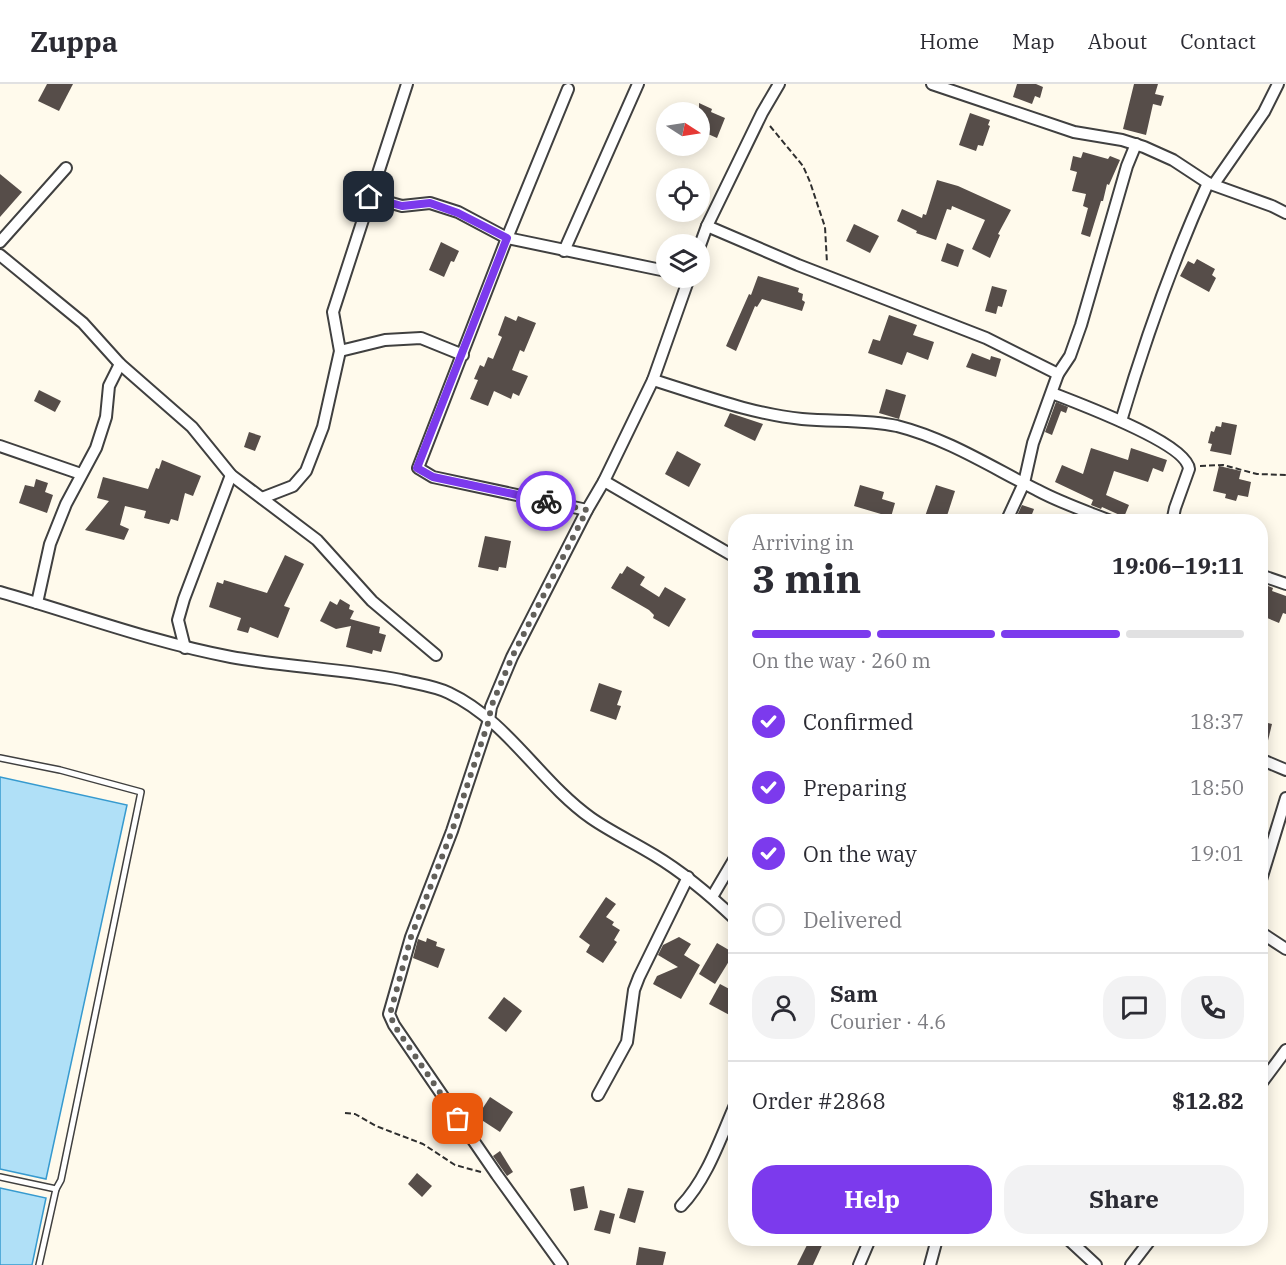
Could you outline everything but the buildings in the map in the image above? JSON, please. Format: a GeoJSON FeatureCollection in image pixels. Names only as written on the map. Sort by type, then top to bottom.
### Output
{"type":"FeatureCollection","features":[{"type":"Feature","properties":{"kind":"street"},"geometry":{"type":"LineString","coordinates":[[262,498],[293,486],[306,471],[323,427],[340,351],[333,312],[407,84]]}},
{"type":"Feature","properties":{"kind":"street"},"geometry":{"type":"LineString","coordinates":[[564,251],[638,84]]}},
{"type":"Feature","properties":{"kind":"street"},"geometry":{"type":"LineString","coordinates":[[704,234],[762,113],[779,84]]}},
{"type":"Feature","properties":{"kind":"street"},"geometry":{"type":"LineString","coordinates":[[932,84],[1074,132],[1136,144],[1173,160],[1211,184],[1286,213]]}},
{"type":"Feature","properties":{"kind":"street"},"geometry":{"type":"LineString","coordinates":[[1121,421],[1181,241],[1211,184],[1264,112],[1278,84]]}},
{"type":"Feature","properties":{"kind":"street"},"geometry":{"type":"LineString","coordinates":[[568,89],[417,468],[433,477],[587,510]]}},
{"type":"Feature","properties":{"kind":"street"},"geometry":{"type":"LineString","coordinates":[[1010,514],[1024,483],[1033,443],[1058,375],[1070,356],[1084,317],[1127,166],[1136,144]]}},
{"type":"Feature","properties":{"kind":"street"},"geometry":{"type":"LineString","coordinates":[[0,242],[66,168]]}},
{"type":"Feature","properties":{"kind":"street"},"geometry":{"type":"LineString","coordinates":[[369,197],[402,206],[430,203],[458,213],[507,238],[656,269]]}},
{"type":"Feature","properties":{"kind":"street"},"geometry":{"type":"LineString","coordinates":[[707,226],[831,278],[986,338],[1058,375]]}},
{"type":"Feature","properties":{"kind":"street"},"geometry":{"type":"LineString","coordinates":[[0,255],[83,323],[120,364],[192,427],[231,475],[317,540],[372,602],[436,655]]}},
{"type":"Feature","properties":{"kind":"street"},"geometry":{"type":"LineString","coordinates":[[562,1265],[496,1175],[394,1025],[390,1014],[411,937],[452,831],[489,720],[491,707],[512,657],[587,510],[604,482],[653,380],[685,288]]}},
{"type":"Feature","properties":{"kind":"street"},"geometry":{"type":"LineString","coordinates":[[340,351],[385,340],[421,338],[463,355]]}},
{"type":"Feature","properties":{"kind":"street"},"geometry":{"type":"LineString","coordinates":[[37,603],[50,544],[81,474],[96,448],[106,417],[109,386],[120,364]]}},
{"type":"Feature","properties":{"kind":"street"},"geometry":{"type":"LineString","coordinates":[[653,380],[771,414],[804,419],[854,420],[897,426],[958,448],[1039,491],[1094,514]]}},
{"type":"Feature","properties":{"kind":"street"},"geometry":{"type":"LineString","coordinates":[[1052,393],[1121,421],[1168,446],[1184,458],[1189,469],[1174,514]]}},
{"type":"Feature","properties":{"kind":"street"},"geometry":{"type":"LineString","coordinates":[[0,446],[81,474]]}},
{"type":"Feature","properties":{"kind":"street"},"geometry":{"type":"LineString","coordinates":[[185,648],[178,620],[231,475]]}},
{"type":"Feature","properties":{"kind":"street"},"geometry":{"type":"LineString","coordinates":[[604,482],[728,553]]}},
{"type":"Feature","properties":{"kind":"street"},"geometry":{"type":"LineString","coordinates":[[1268,578],[1286,584]]}},
{"type":"Feature","properties":{"kind":"street"},"geometry":{"type":"LineString","coordinates":[[0,592],[185,648],[273,664],[375,675],[430,686],[449,693],[489,720],[514,742],[565,796],[592,818],[688,877],[728,913]]}},
{"type":"Feature","properties":{"kind":"street"},"geometry":{"type":"LineString","coordinates":[[1268,762],[1286,770]]}},
{"type":"Feature","properties":{"kind":"street"},"geometry":{"type":"LineString","coordinates":[[1268,857],[1286,798]]}},
{"type":"Feature","properties":{"kind":"street"},"geometry":{"type":"LineString","coordinates":[[712,897],[728,870]]}},
{"type":"Feature","properties":{"kind":"street"},"geometry":{"type":"LineString","coordinates":[[598,1095],[627,1042],[634,990],[639,977],[688,877]]}},
{"type":"Feature","properties":{"kind":"street"},"geometry":{"type":"LineString","coordinates":[[1268,937],[1286,949]]}},
{"type":"Feature","properties":{"kind":"street"},"geometry":{"type":"LineString","coordinates":[[1268,1074],[1286,1050]]}},
{"type":"Feature","properties":{"kind":"street"},"geometry":{"type":"LineString","coordinates":[[681,1206],[692,1195],[728,1120]]}},
{"type":"Feature","properties":{"kind":"street"},"geometry":{"type":"LineString","coordinates":[[858,1265],[867,1246]]}},
{"type":"Feature","properties":{"kind":"street"},"geometry":{"type":"LineString","coordinates":[[930,1265],[935,1246]]}},
{"type":"Feature","properties":{"kind":"street"},"geometry":{"type":"LineString","coordinates":[[1076,1246],[1096,1265]]}},
{"type":"Feature","properties":{"kind":"street"},"geometry":{"type":"LineString","coordinates":[[1131,1265],[1146,1246]]}},
{"type":"Feature","properties":{"kind":"lane"},"geometry":{"type":"LineString","coordinates":[[0,758],[60,770],[141,792],[61,1180],[56,1189],[39,1265]]}},
{"type":"Feature","properties":{"kind":"lane"},"geometry":{"type":"LineString","coordinates":[[0,1177],[56,1189]]}},
{"type":"Feature","properties":{"kind":"path"},"geometry":{"type":"LineString","coordinates":[[762,113],[803,166],[810,182],[825,227],[831,278]]}},
{"type":"Feature","properties":{"kind":"path"},"geometry":{"type":"LineString","coordinates":[[1189,469],[1203,465],[1233,466],[1257,474],[1286,476]]}},
{"type":"Feature","properties":{"kind":"path"},"geometry":{"type":"LineString","coordinates":[[345,1113],[355,1114],[423,1144],[455,1165],[496,1175]]}},
{"type":"Feature","properties":{"kind":"water"},"geometry":{"type":"Polygon","coordinates":[[[0,777],[127,805],[46,1179],[0,1169],[0,777]]]}},
{"type":"Feature","properties":{"kind":"water"},"geometry":{"type":"Polygon","coordinates":[[[0,1188],[46,1198],[32,1265],[0,1265],[0,1188]]]}},
{"type":"Feature","properties":{"kind":"way so far"},"geometry":{"type":"LineString","coordinates":[[458,1119],[394,1025],[390,1014],[411,937],[452,831],[489,720],[491,707],[512,657],[587,510],[546,501]]}},
{"type":"Feature","properties":{"kind":"route"},"geometry":{"type":"LineString","coordinates":[[369,197],[402,206],[430,203],[458,213],[507,238],[417,468],[433,477],[546,501]]}}]}
